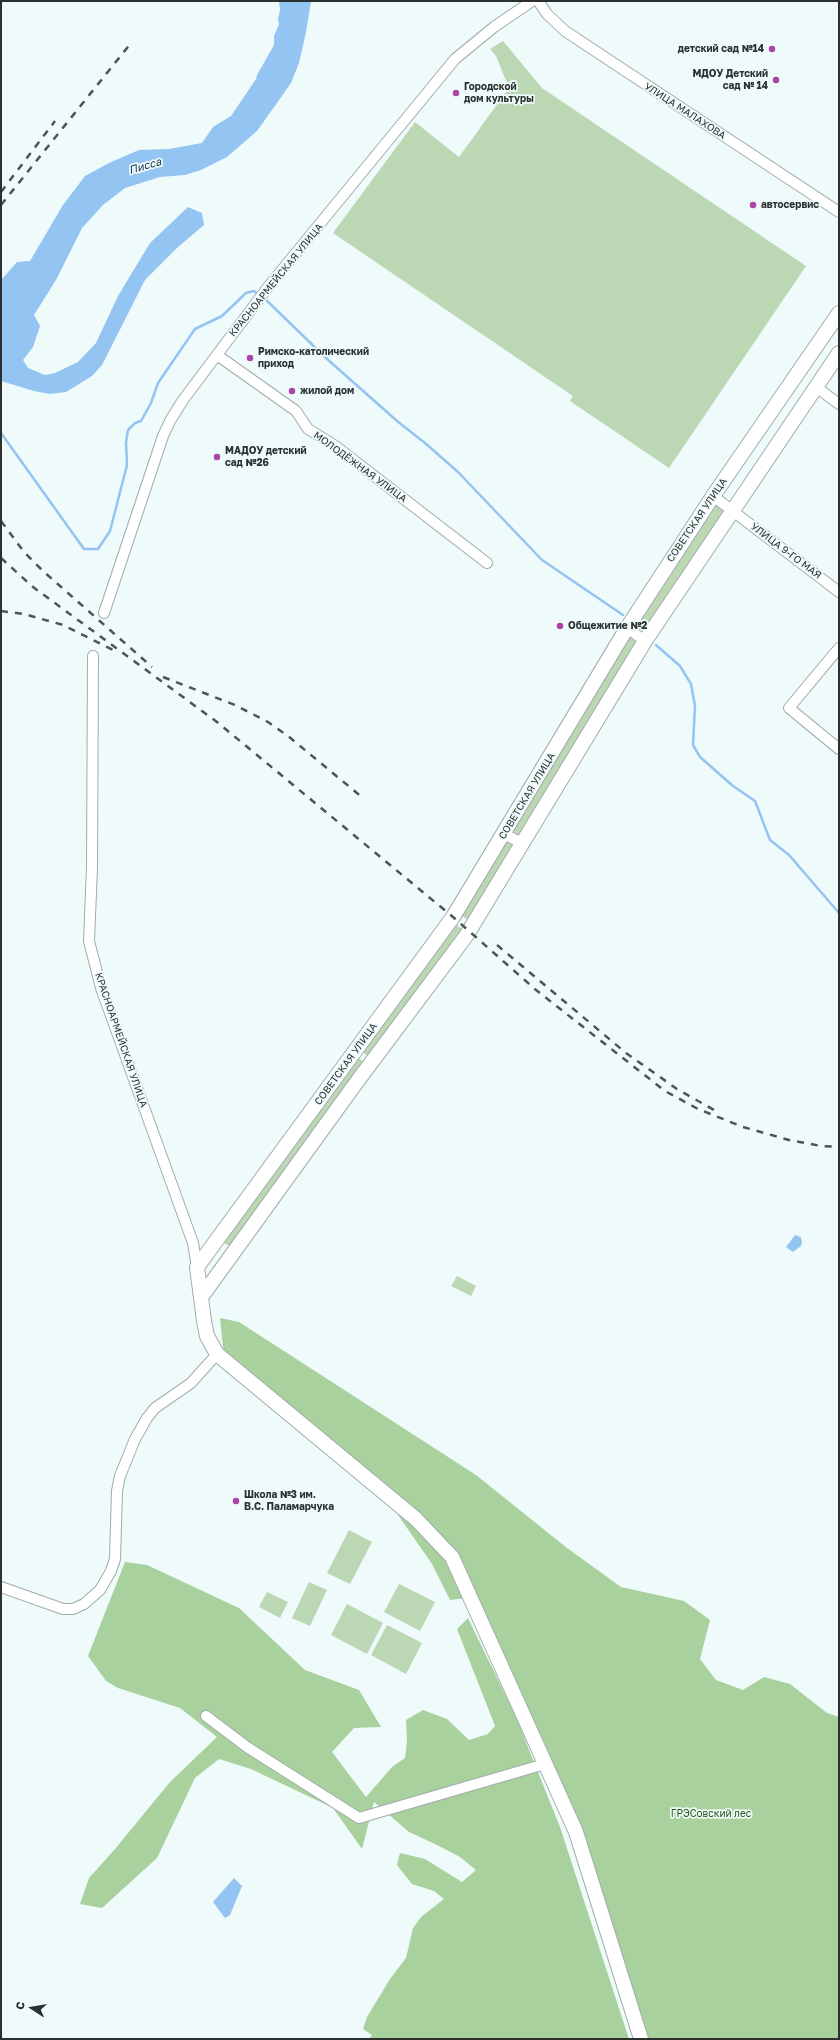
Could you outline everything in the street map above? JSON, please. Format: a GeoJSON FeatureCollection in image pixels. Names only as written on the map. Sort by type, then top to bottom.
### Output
{"type":"FeatureCollection","features":[{"type":"Feature","properties":{"kind":"main road","name":"СОВЕТСКАЯ УЛИЦА"},"geometry":{"type":"LineString","coordinates":[[197,1267],[453,917],[627,628],[713,496],[839,313]]}},
{"type":"Feature","properties":{"kind":"main road","name":"СОВЕТСКАЯ УЛИЦА"},"geometry":{"type":"LineString","coordinates":[[202,1296],[356,1083],[466,936],[645,641],[839,353]]}},
{"type":"Feature","properties":{"kind":"main road","name":"КРАСНОАРМЕЙСКАЯ УЛИЦА"},"geometry":{"type":"LineString","coordinates":[[197,1267],[207,1336],[217,1354]]}},
{"type":"Feature","properties":{"kind":"main road"},"geometry":{"type":"LineString","coordinates":[[217,1354],[416,1519],[452,1557],[576,1832],[641,2039]]}},
{"type":"Feature","properties":{"kind":"street","name":"КРАСНОАРМЕЙСКАЯ УЛИЦА"},"geometry":{"type":"LineString","coordinates":[[104,614],[168,426],[183,400],[268,287],[455,59],[494,27],[532,1]]}},
{"type":"Feature","properties":{"kind":"street","name":"УЛИЦА МАЛАХОВА"},"geometry":{"type":"LineString","coordinates":[[538,1],[547,14],[565,31],[839,212]]}},
{"type":"Feature","properties":{"kind":"street","name":"МОЛОДЁЖНАЯ УЛИЦА"},"geometry":{"type":"LineString","coordinates":[[217,355],[296,411],[308,429],[334,445],[487,563]]}},
{"type":"Feature","properties":{"kind":"street"},"geometry":{"type":"LineString","coordinates":[[816,387],[839,404]]}},
{"type":"Feature","properties":{"kind":"street","name":"УЛИЦА 9-ГО МАЯ"},"geometry":{"type":"LineString","coordinates":[[713,496],[839,592]]}},
{"type":"Feature","properties":{"kind":"street"},"geometry":{"type":"LineString","coordinates":[[627,628],[645,641]]}},
{"type":"Feature","properties":{"kind":"street"},"geometry":{"type":"LineString","coordinates":[[839,648],[789,708],[839,749]]}},
{"type":"Feature","properties":{"kind":"street","name":"КРАСНОАРМЕЙСКАЯ УЛИЦА"},"geometry":{"type":"LineString","coordinates":[[93,656],[92,868],[89,941],[101,988],[193,1243],[197,1267]]}},
{"type":"Feature","properties":{"kind":"street"},"geometry":{"type":"LineString","coordinates":[[504,834],[522,843]]}},
{"type":"Feature","properties":{"kind":"street"},"geometry":{"type":"LineString","coordinates":[[1,1587],[63,1609],[73,1609],[84,1604],[106,1582],[115,1559],[117,1538],[117,1491],[120,1476],[135,1440],[147,1418],[155,1408],[191,1383],[217,1354]]}},
{"type":"Feature","properties":{"kind":"street"},"geometry":{"type":"LineString","coordinates":[[206,1716],[247,1747],[359,1818],[545,1764]]}},
{"type":"Feature","properties":{"kind":"green space"},"geometry":{"type":"Polygon","coordinates":[[[503,41],[542,88],[806,266],[669,468],[570,401],[573,396],[333,233],[415,122],[459,157],[509,88],[496,56],[490,49],[503,41]]]}},
{"type":"Feature","properties":{"kind":"green space"},"geometry":{"type":"Polygon","coordinates":[[[714,501],[728,511],[644,637],[631,627],[714,501]]]}},
{"type":"Feature","properties":{"kind":"green space"},"geometry":{"type":"Polygon","coordinates":[[[629,633],[641,641],[521,839],[510,833],[629,633]]]}},
{"type":"Feature","properties":{"kind":"green space"},"geometry":{"type":"Polygon","coordinates":[[[506,839],[518,845],[469,921],[460,914],[506,839]]]}},
{"type":"Feature","properties":{"kind":"green space"},"geometry":{"type":"Polygon","coordinates":[[[454,923],[463,930],[371,1058],[360,1051],[454,923]]]}},
{"type":"Feature","properties":{"kind":"green space"},"geometry":{"type":"Polygon","coordinates":[[[357,1057],[367,1064],[231,1247],[221,1241],[357,1057]]]}},
{"type":"Feature","properties":{"kind":"green space"},"geometry":{"type":"Polygon","coordinates":[[[457,1276],[476,1286],[471,1296],[451,1286],[457,1276]]]}},
{"type":"Feature","properties":{"kind":"green space","name":"ГРЭСовский лес"},"geometry":{"type":"Polygon","coordinates":[[[220,1318],[239,1322],[476,1475],[567,1548],[621,1587],[684,1601],[710,1620],[700,1659],[716,1680],[743,1690],[764,1677],[790,1684],[827,1713],[839,1717],[839,2039],[648,2039],[566,1793],[548,1752],[473,1597],[450,1600],[432,1564],[387,1499],[231,1370],[223,1347],[220,1318]]]}},
{"type":"Feature","properties":{"kind":"green space"},"geometry":{"type":"Polygon","coordinates":[[[349,1530],[372,1542],[350,1584],[327,1573],[349,1530]]]}},
{"type":"Feature","properties":{"kind":"green space"},"geometry":{"type":"Polygon","coordinates":[[[125,1562],[147,1565],[239,1608],[305,1670],[359,1690],[381,1727],[354,1728],[332,1752],[366,1797],[392,1767],[405,1758],[407,1740],[406,1720],[423,1710],[447,1719],[469,1740],[488,1734],[495,1726],[457,1629],[468,1618],[516,1717],[560,1827],[629,2039],[369,2039],[372,2035],[363,2029],[367,2017],[390,1979],[406,1958],[413,1928],[421,1917],[444,1899],[434,1891],[412,1884],[397,1865],[400,1853],[425,1859],[462,1882],[476,1870],[460,1857],[409,1832],[374,1802],[362,1849],[333,1808],[251,1769],[219,1759],[195,1778],[157,1858],[102,1908],[80,1904],[89,1878],[170,1782],[217,1737],[180,1708],[118,1688],[106,1681],[88,1656],[125,1562]]]}},
{"type":"Feature","properties":{"kind":"green space"},"geometry":{"type":"Polygon","coordinates":[[[309,1582],[327,1590],[310,1626],[292,1618],[309,1582]]]}},
{"type":"Feature","properties":{"kind":"green space"},"geometry":{"type":"Polygon","coordinates":[[[399,1584],[435,1602],[420,1631],[384,1612],[399,1584]]]}},
{"type":"Feature","properties":{"kind":"green space"},"geometry":{"type":"Polygon","coordinates":[[[267,1592],[288,1602],[280,1618],[259,1607],[267,1592]]]}},
{"type":"Feature","properties":{"kind":"green space"},"geometry":{"type":"Polygon","coordinates":[[[347,1604],[383,1623],[367,1654],[331,1635],[347,1604]]]}},
{"type":"Feature","properties":{"kind":"green space"},"geometry":{"type":"Polygon","coordinates":[[[387,1625],[422,1643],[406,1674],[371,1655],[387,1625]]]}},
{"type":"Feature","properties":{"kind":"water","name":"Писса"},"geometry":{"type":"Polygon","coordinates":[[[279,1],[311,1],[299,63],[291,83],[257,131],[227,157],[201,170],[185,175],[160,177],[125,188],[103,205],[82,228],[56,280],[34,315],[40,326],[33,347],[23,360],[28,368],[45,375],[55,373],[78,362],[96,343],[118,296],[150,243],[188,207],[202,213],[204,225],[178,247],[145,280],[102,365],[92,376],[66,392],[50,394],[34,391],[1,381],[1,280],[17,262],[30,261],[63,205],[85,176],[109,163],[139,150],[169,149],[202,143],[213,127],[231,116],[256,79],[274,45],[274,36],[279,24],[279,1]]]}},
{"type":"Feature","properties":{"kind":"water"},"geometry":{"type":"Polygon","coordinates":[[[795,1235],[801,1237],[802,1242],[801,1246],[793,1252],[786,1247],[795,1235]]]}},
{"type":"Feature","properties":{"kind":"water"},"geometry":{"type":"Polygon","coordinates":[[[234,1878],[242,1886],[230,1915],[225,1918],[213,1902],[234,1878]]]}},
{"type":"Feature","properties":{"kind":"waterway"},"geometry":{"type":"LineString","coordinates":[[1,433],[84,549],[98,549],[110,531],[127,465],[126,442],[128,430],[135,423],[141,421],[151,403],[158,383],[195,329],[222,316],[246,293],[254,291],[258,294]]}},
{"type":"Feature","properties":{"kind":"waterway"},"geometry":{"type":"LineString","coordinates":[[263,297],[326,358],[397,421],[458,472],[542,560],[623,615]]}},
{"type":"Feature","properties":{"kind":"waterway"},"geometry":{"type":"LineString","coordinates":[[656,645],[680,666],[691,684],[695,706],[693,745],[700,757],[733,786],[755,801],[770,840],[789,855],[839,913]]}},
{"type":"Feature","properties":{"kind":"railway"},"geometry":{"type":"LineString","coordinates":[[1,205],[131,43]]}},
{"type":"Feature","properties":{"kind":"railway"},"geometry":{"type":"LineString","coordinates":[[1,192],[55,121]]}},
{"type":"Feature","properties":{"kind":"railway"},"geometry":{"type":"LineString","coordinates":[[1,521],[24,552],[43,571],[152,667]]}},
{"type":"Feature","properties":{"kind":"railway"},"geometry":{"type":"LineString","coordinates":[[1,558],[33,587],[217,722],[453,917],[536,990],[665,1091],[698,1109],[743,1127],[789,1140],[821,1146],[839,1147]]}},
{"type":"Feature","properties":{"kind":"railway"},"geometry":{"type":"LineString","coordinates":[[1,611],[24,614],[63,625],[113,650]]}},
{"type":"Feature","properties":{"kind":"railway"},"geometry":{"type":"LineString","coordinates":[[163,677],[235,705],[268,722],[288,736],[363,798]]}},
{"type":"Feature","properties":{"kind":"railway"},"geometry":{"type":"LineString","coordinates":[[497,945],[626,1053],[677,1089],[714,1110]]}},
{"type":"Feature","properties":{"kind":"place","name":"детский сад №14"},"geometry":{"type":"Point","coordinates":[772,49]}},
{"type":"Feature","properties":{"kind":"place","name":"МДОУ Детский сад № 14"},"geometry":{"type":"Point","coordinates":[776,80]}},
{"type":"Feature","properties":{"kind":"place","name":"Городской дом культуры"},"geometry":{"type":"Point","coordinates":[456,93]}},
{"type":"Feature","properties":{"kind":"place","name":"автосервис"},"geometry":{"type":"Point","coordinates":[753,205]}},
{"type":"Feature","properties":{"kind":"place","name":"Римско-католический приход"},"geometry":{"type":"Point","coordinates":[250,358]}},
{"type":"Feature","properties":{"kind":"place","name":"жилой дом"},"geometry":{"type":"Point","coordinates":[292,391]}},
{"type":"Feature","properties":{"kind":"place","name":"МАДОУ детский сад №26"},"geometry":{"type":"Point","coordinates":[217,457]}},
{"type":"Feature","properties":{"kind":"place","name":"Общежитие №2"},"geometry":{"type":"Point","coordinates":[560,626]}},
{"type":"Feature","properties":{"kind":"place","name":"Школа №3 им. В.С. Паламарчука"},"geometry":{"type":"Point","coordinates":[236,1501]}}]}
